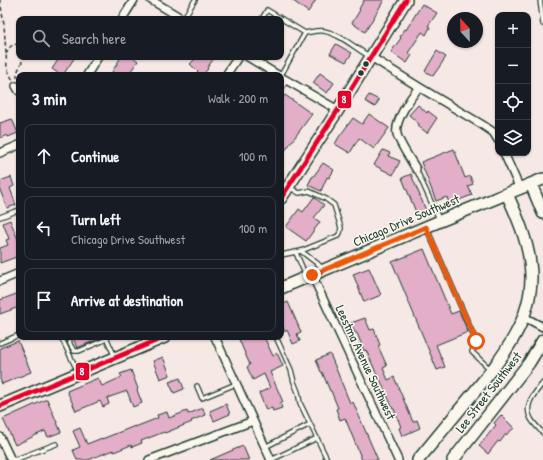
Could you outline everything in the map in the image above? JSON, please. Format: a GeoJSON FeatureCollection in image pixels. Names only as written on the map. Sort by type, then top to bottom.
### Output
{"type":"FeatureCollection","features":[{"type":"Feature","properties":{"kind":"main road"},"geometry":{"type":"LineString","coordinates":[[284,193],[338,110],[406,0]]}},
{"type":"Feature","properties":{"kind":"main road","name":"Chicago Drive Southwest"},"geometry":{"type":"LineString","coordinates":[[284,287],[543,179]]}},
{"type":"Feature","properties":{"kind":"main road"},"geometry":{"type":"LineString","coordinates":[[531,184],[543,213]]}},
{"type":"Feature","properties":{"kind":"main road","name":"Lee Street Southwest"},"geometry":{"type":"LineString","coordinates":[[418,460],[492,371],[515,336],[524,317],[530,294],[530,264],[527,246],[519,221],[507,194]]}},
{"type":"Feature","properties":{"kind":"main road"},"geometry":{"type":"LineString","coordinates":[[0,406],[158,340]]}},
{"type":"Feature","properties":{"kind":"main road","name":"Lee Street Southwest"},"geometry":{"type":"LineString","coordinates":[[453,460],[529,363],[543,342]]}},
{"type":"Feature","properties":{"kind":"street"},"geometry":{"type":"LineString","coordinates":[[124,16],[134,0]]}},
{"type":"Feature","properties":{"kind":"street"},"geometry":{"type":"LineString","coordinates":[[151,0],[178,16]]}},
{"type":"Feature","properties":{"kind":"street"},"geometry":{"type":"LineString","coordinates":[[371,57],[493,132],[495,135]]}},
{"type":"Feature","properties":{"kind":"street"},"geometry":{"type":"LineString","coordinates":[[89,72],[96,60]]}},
{"type":"Feature","properties":{"kind":"street"},"geometry":{"type":"LineString","coordinates":[[228,72],[236,60]]}},
{"type":"Feature","properties":{"kind":"street"},"geometry":{"type":"LineString","coordinates":[[253,60],[274,72]]}},
{"type":"Feature","properties":{"kind":"street"},"geometry":{"type":"LineString","coordinates":[[284,78],[338,110]]}},
{"type":"Feature","properties":{"kind":"street"},"geometry":{"type":"LineString","coordinates":[[416,169],[396,132],[401,115],[419,87]]}},
{"type":"Feature","properties":{"kind":"street"},"geometry":{"type":"LineString","coordinates":[[0,154],[16,146]]}},
{"type":"Feature","properties":{"kind":"street"},"geometry":{"type":"LineString","coordinates":[[505,156],[520,189]]}},
{"type":"Feature","properties":{"kind":"street"},"geometry":{"type":"LineString","coordinates":[[0,281],[16,274]]}},
{"type":"Feature","properties":{"kind":"street","name":"Leestma Avenue Southwest"},"geometry":{"type":"LineString","coordinates":[[309,276],[398,460]]}},
{"type":"Feature","properties":{"kind":"street"},"geometry":{"type":"LineString","coordinates":[[524,317],[543,327]]}},
{"type":"Feature","properties":{"kind":"street"},"geometry":{"type":"LineString","coordinates":[[216,340],[271,460]]}},
{"type":"Feature","properties":{"kind":"street"},"geometry":{"type":"LineString","coordinates":[[149,460],[253,421]]}},
{"type":"Feature","properties":{"kind":"street"},"geometry":{"type":"LineString","coordinates":[[0,437],[12,460]]}},
{"type":"Feature","properties":{"kind":"lane"},"geometry":{"type":"LineString","coordinates":[[185,16],[195,0]]}},
{"type":"Feature","properties":{"kind":"lane"},"geometry":{"type":"LineString","coordinates":[[540,0],[543,24]]}},
{"type":"Feature","properties":{"kind":"lane"},"geometry":{"type":"LineString","coordinates":[[264,16],[267,10],[277,16]]}},
{"type":"Feature","properties":{"kind":"lane"},"geometry":{"type":"LineString","coordinates":[[284,20],[305,33],[324,31],[332,34],[371,57]]}},
{"type":"Feature","properties":{"kind":"lane"},"geometry":{"type":"LineString","coordinates":[[284,73],[305,33]]}},
{"type":"Feature","properties":{"kind":"lane"},"geometry":{"type":"LineString","coordinates":[[416,169],[440,221]]}},
{"type":"Feature","properties":{"kind":"lane"},"geometry":{"type":"LineString","coordinates":[[284,255],[296,253],[338,236],[341,228],[334,205],[326,199],[308,191],[299,193],[288,187]]}},
{"type":"Feature","properties":{"kind":"lane"},"geometry":{"type":"LineString","coordinates":[[0,217],[16,211]]}},
{"type":"Feature","properties":{"kind":"lane"},"geometry":{"type":"LineString","coordinates":[[426,227],[476,341],[472,352],[492,371]]}},
{"type":"Feature","properties":{"kind":"lane"},"geometry":{"type":"LineString","coordinates":[[301,251],[324,270]]}},
{"type":"Feature","properties":{"kind":"lane"},"geometry":{"type":"LineString","coordinates":[[296,253],[309,276]]}},
{"type":"Feature","properties":{"kind":"lane"},"geometry":{"type":"LineString","coordinates":[[0,343],[16,336]]}},
{"type":"Feature","properties":{"kind":"lane"},"geometry":{"type":"LineString","coordinates":[[62,340],[78,373]]}},
{"type":"Feature","properties":{"kind":"lane"},"geometry":{"type":"LineString","coordinates":[[69,340],[74,351],[79,351],[102,340]]}},
{"type":"Feature","properties":{"kind":"lane"},"geometry":{"type":"LineString","coordinates":[[107,340],[115,358]]}},
{"type":"Feature","properties":{"kind":"lane"},"geometry":{"type":"LineString","coordinates":[[277,340],[291,370],[300,402],[326,460]]}},
{"type":"Feature","properties":{"kind":"lane"},"geometry":{"type":"LineString","coordinates":[[543,383],[530,399],[528,408],[530,418],[543,433]]}},
{"type":"Feature","properties":{"kind":"lane"},"geometry":{"type":"LineString","coordinates":[[197,386],[202,398],[236,384]]}},
{"type":"Feature","properties":{"kind":"lane"},"geometry":{"type":"LineString","coordinates":[[265,447],[310,424]]}},
{"type":"Feature","properties":{"kind":"lane"},"geometry":{"type":"LineString","coordinates":[[271,460],[317,438]]}},
{"type":"Feature","properties":{"kind":"lane"},"geometry":{"type":"LineString","coordinates":[[12,460],[56,444]]}},
{"type":"Feature","properties":{"kind":"path"},"geometry":{"type":"LineString","coordinates":[[0,0],[4,25],[7,68],[16,86]]}},
{"type":"Feature","properties":{"kind":"path"},"geometry":{"type":"LineString","coordinates":[[6,54],[10,47],[16,44]]}},
{"type":"Feature","properties":{"kind":"path"},"geometry":{"type":"LineString","coordinates":[[18,72],[23,60]]}},
{"type":"Feature","properties":{"kind":"building"},"geometry":{"type":"Polygon","coordinates":[[[292,0],[316,0],[308,12],[292,0]]]}},
{"type":"Feature","properties":{"kind":"building"},"geometry":{"type":"Polygon","coordinates":[[[364,0],[384,0],[365,32],[352,23],[364,0]]]}},
{"type":"Feature","properties":{"kind":"building"},"geometry":{"type":"Polygon","coordinates":[[[422,4],[437,13],[428,26],[430,27],[426,35],[422,32],[408,53],[412,55],[407,63],[391,52],[422,4]]]}},
{"type":"Feature","properties":{"kind":"building"},"geometry":{"type":"Polygon","coordinates":[[[336,44],[352,53],[346,62],[330,54],[336,44]]]}},
{"type":"Feature","properties":{"kind":"building"},"geometry":{"type":"Polygon","coordinates":[[[437,51],[446,57],[433,76],[425,71],[437,51]]]}},
{"type":"Feature","properties":{"kind":"building"},"geometry":{"type":"Polygon","coordinates":[[[58,60],[73,60],[65,72],[56,72],[52,69],[58,60]]]}},
{"type":"Feature","properties":{"kind":"building"},"geometry":{"type":"Polygon","coordinates":[[[119,60],[138,61],[130,72],[112,72],[119,60]]]}},
{"type":"Feature","properties":{"kind":"building"},"geometry":{"type":"Polygon","coordinates":[[[194,60],[213,60],[205,72],[198,72],[190,64],[194,60]]]}},
{"type":"Feature","properties":{"kind":"building"},"geometry":{"type":"Polygon","coordinates":[[[320,73],[334,83],[327,93],[313,83],[320,73]]]}},
{"type":"Feature","properties":{"kind":"building"},"geometry":{"type":"Polygon","coordinates":[[[285,95],[312,114],[284,152],[285,95]]]}},
{"type":"Feature","properties":{"kind":"building"},"geometry":{"type":"Polygon","coordinates":[[[369,95],[379,100],[375,107],[365,101],[369,95]]]}},
{"type":"Feature","properties":{"kind":"building"},"geometry":{"type":"Polygon","coordinates":[[[418,105],[427,113],[428,111],[437,118],[427,133],[418,126],[419,124],[409,115],[418,105]]]}},
{"type":"Feature","properties":{"kind":"building"},"geometry":{"type":"Polygon","coordinates":[[[369,114],[389,128],[374,149],[359,138],[350,153],[335,144],[353,118],[362,124],[369,114]]]}},
{"type":"Feature","properties":{"kind":"building"},"geometry":{"type":"Polygon","coordinates":[[[12,119],[16,128],[16,134],[0,138],[0,123],[12,119]]]}},
{"type":"Feature","properties":{"kind":"building"},"geometry":{"type":"Polygon","coordinates":[[[454,149],[465,178],[470,176],[473,184],[468,186],[472,195],[449,204],[447,197],[436,201],[421,162],[454,149]]]}},
{"type":"Feature","properties":{"kind":"building"},"geometry":{"type":"Polygon","coordinates":[[[383,150],[390,153],[388,156],[400,161],[393,175],[374,165],[383,150]]]}},
{"type":"Feature","properties":{"kind":"building"},"geometry":{"type":"Polygon","coordinates":[[[323,163],[334,170],[329,178],[327,177],[321,191],[308,185],[312,177],[323,163]]]}},
{"type":"Feature","properties":{"kind":"building"},"geometry":{"type":"Polygon","coordinates":[[[411,174],[427,213],[418,217],[402,178],[411,174]]]}},
{"type":"Feature","properties":{"kind":"building"},"geometry":{"type":"Polygon","coordinates":[[[11,177],[14,186],[10,188],[16,205],[7,208],[0,190],[0,181],[11,177]]]}},
{"type":"Feature","properties":{"kind":"building"},"geometry":{"type":"Polygon","coordinates":[[[314,197],[324,205],[314,218],[320,222],[306,241],[286,227],[299,209],[303,212],[314,197]]]}},
{"type":"Feature","properties":{"kind":"building"},"geometry":{"type":"Polygon","coordinates":[[[10,220],[16,235],[16,257],[0,263],[0,248],[8,245],[6,240],[9,239],[3,223],[10,220]]]}},
{"type":"Feature","properties":{"kind":"building"},"geometry":{"type":"Polygon","coordinates":[[[424,249],[451,314],[459,311],[468,332],[436,345],[445,367],[437,370],[392,262],[424,249]]]}},
{"type":"Feature","properties":{"kind":"building"},"geometry":{"type":"Polygon","coordinates":[[[369,268],[381,295],[364,302],[353,274],[369,268]]]}},
{"type":"Feature","properties":{"kind":"building"},"geometry":{"type":"Polygon","coordinates":[[[16,294],[16,308],[0,314],[0,300],[16,294]]]}},
{"type":"Feature","properties":{"kind":"building"},"geometry":{"type":"Polygon","coordinates":[[[288,302],[301,332],[297,334],[300,341],[293,344],[287,330],[285,332],[284,330],[284,304],[288,302]]]}},
{"type":"Feature","properties":{"kind":"building"},"geometry":{"type":"Polygon","coordinates":[[[365,318],[370,330],[374,329],[380,345],[378,346],[387,366],[383,368],[388,380],[394,377],[413,422],[417,420],[420,428],[402,436],[399,428],[401,427],[394,409],[366,350],[364,351],[357,333],[355,333],[351,323],[365,318]]]}},
{"type":"Feature","properties":{"kind":"building"},"geometry":{"type":"Polygon","coordinates":[[[74,340],[96,340],[77,348],[74,340]]]}},
{"type":"Feature","properties":{"kind":"building"},"geometry":{"type":"Polygon","coordinates":[[[239,340],[265,340],[273,356],[277,353],[283,366],[270,372],[283,402],[280,403],[282,408],[273,411],[272,408],[266,410],[259,393],[270,388],[264,374],[253,380],[247,367],[250,365],[239,340]]]}},
{"type":"Feature","properties":{"kind":"building"},"geometry":{"type":"Polygon","coordinates":[[[18,341],[31,372],[2,384],[0,379],[0,348],[18,341]]]}},
{"type":"Feature","properties":{"kind":"building"},"geometry":{"type":"Polygon","coordinates":[[[330,354],[350,403],[353,402],[378,460],[362,460],[345,418],[340,420],[336,409],[338,408],[316,360],[330,354]]]}},
{"type":"Feature","properties":{"kind":"building"},"geometry":{"type":"Polygon","coordinates":[[[163,357],[170,375],[160,379],[153,361],[163,357]]]}},
{"type":"Feature","properties":{"kind":"building"},"geometry":{"type":"Polygon","coordinates":[[[131,370],[142,403],[133,407],[127,391],[107,398],[109,404],[103,407],[100,401],[76,411],[67,391],[98,378],[102,386],[122,377],[120,374],[131,370]]]}},
{"type":"Feature","properties":{"kind":"building"},"geometry":{"type":"Polygon","coordinates":[[[180,378],[184,389],[174,393],[169,382],[180,378]]]}},
{"type":"Feature","properties":{"kind":"building"},"geometry":{"type":"Polygon","coordinates":[[[47,399],[61,432],[48,437],[45,431],[15,445],[3,419],[47,399]]]}},
{"type":"Feature","properties":{"kind":"building"},"geometry":{"type":"Polygon","coordinates":[[[226,404],[230,414],[214,421],[210,411],[226,404]]]}},
{"type":"Feature","properties":{"kind":"building"},"geometry":{"type":"Polygon","coordinates":[[[203,408],[205,415],[165,433],[164,432],[141,441],[142,443],[132,447],[131,445],[114,452],[113,450],[88,460],[77,460],[73,450],[80,447],[73,431],[80,428],[87,444],[158,418],[157,415],[167,412],[169,418],[187,411],[188,414],[203,408]]]}},
{"type":"Feature","properties":{"kind":"building"},"geometry":{"type":"Polygon","coordinates":[[[501,415],[514,428],[506,434],[500,442],[498,441],[488,454],[479,446],[496,425],[494,423],[501,415]]]}},
{"type":"Feature","properties":{"kind":"building"},"geometry":{"type":"Polygon","coordinates":[[[243,446],[249,460],[210,460],[233,450],[243,446]]]}},
{"type":"Feature","properties":{"kind":"transit line","name":"8"},"geometry":{"type":"LineString","coordinates":[[284,193],[406,0]]}},
{"type":"Feature","properties":{"kind":"transit line","name":"8"},"geometry":{"type":"LineString","coordinates":[[0,406],[158,340]]}},
{"type":"Feature","properties":{"kind":"route"},"geometry":{"type":"LineString","coordinates":[[312,275],[426,227],[476,341]]}}]}
